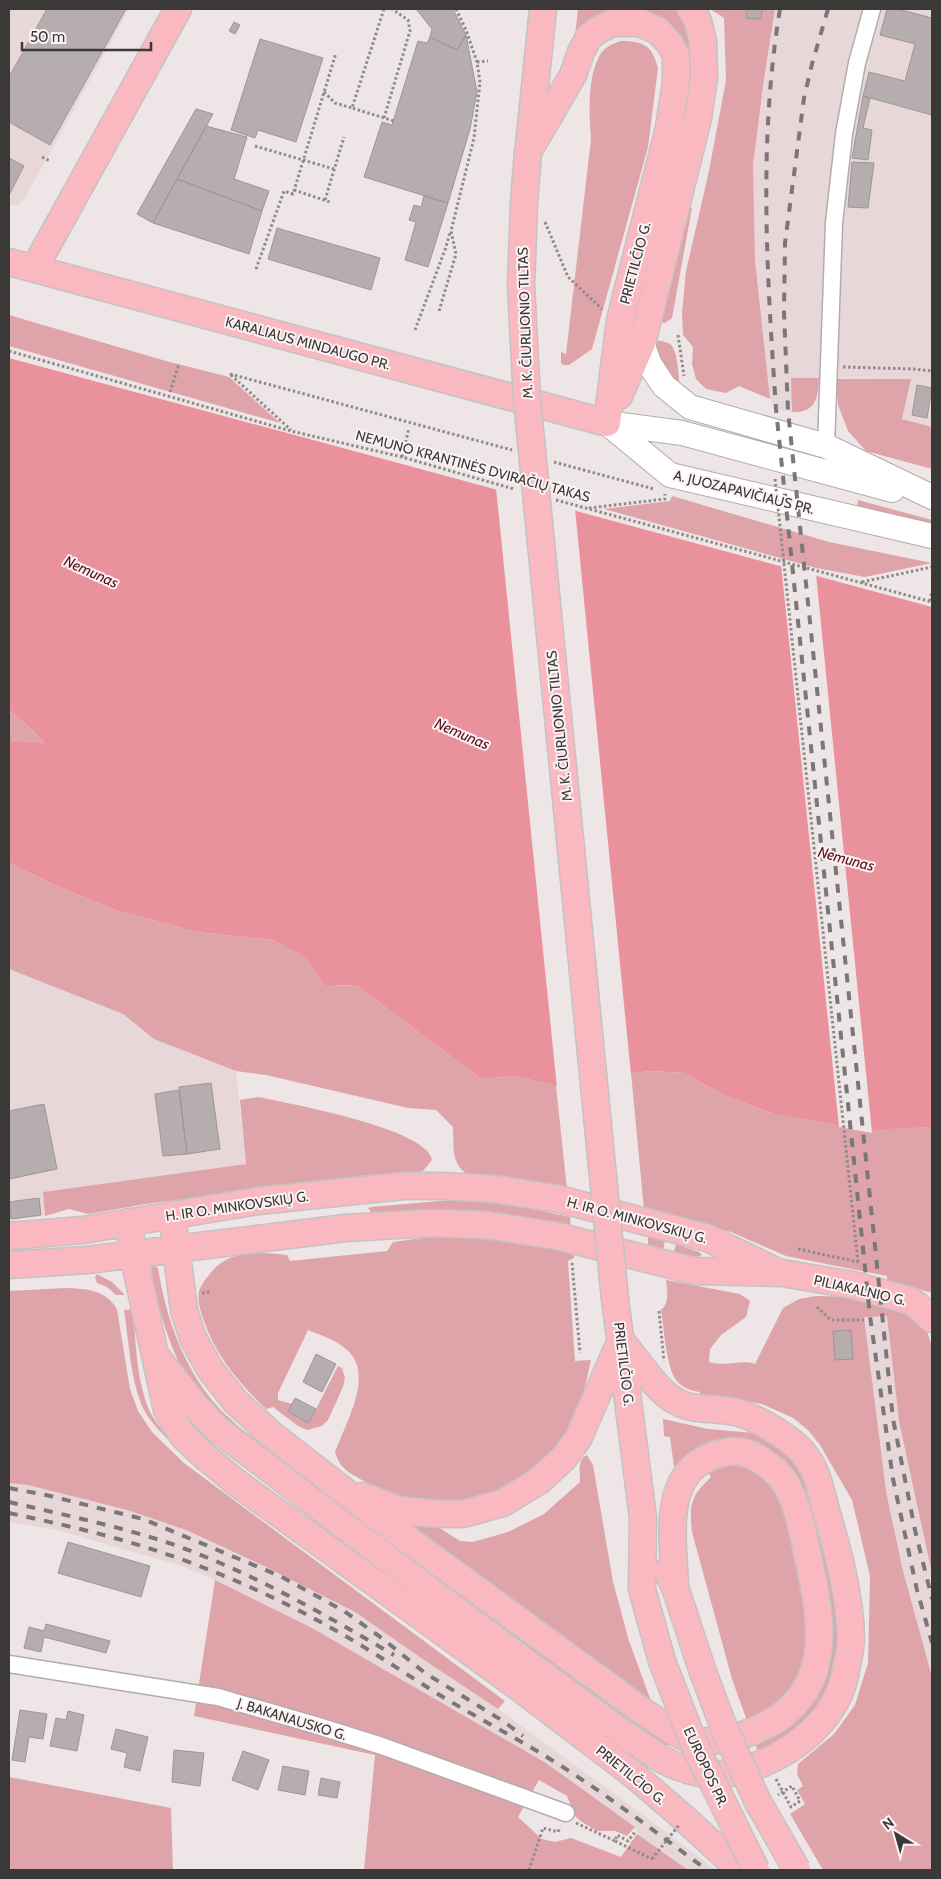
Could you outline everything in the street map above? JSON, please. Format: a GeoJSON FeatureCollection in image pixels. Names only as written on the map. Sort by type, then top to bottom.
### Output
{"type":"FeatureCollection","features":[{"type":"Feature","properties":{"kind":"main road"},"geometry":{"type":"LineString","coordinates":[[34,269],[178,9]]}},
{"type":"Feature","properties":{"kind":"main road"},"geometry":{"type":"LineString","coordinates":[[524,9],[539,37]]}},
{"type":"Feature","properties":{"kind":"main road"},"geometry":{"type":"LineString","coordinates":[[528,152],[543,9]]}},
{"type":"Feature","properties":{"kind":"main road","name":"PRIETILČIO G."},"geometry":{"type":"LineString","coordinates":[[607,423],[642,343],[698,118],[704,77],[703,41],[698,21],[691,9]]}},
{"type":"Feature","properties":{"kind":"main road","name":"PRIETILČIO G."},"geometry":{"type":"LineString","coordinates":[[528,152],[573,75],[581,52],[589,37],[600,28],[613,23],[640,23],[658,31],[670,44],[676,56],[676,82],[669,128],[620,320],[607,423]]}},
{"type":"Feature","properties":{"kind":"main road","name":"M. K. ČIURLIONIO TILTAS"},"geometry":{"type":"LineString","coordinates":[[528,152],[521,285],[527,400],[616,1299]]}},
{"type":"Feature","properties":{"kind":"main road","name":"KARALIAUS MINDAUGO PR."},"geometry":{"type":"LineString","coordinates":[[9,262],[607,423]]}},
{"type":"Feature","properties":{"kind":"main road"},"geometry":{"type":"LineString","coordinates":[[642,343],[650,365],[664,386],[690,407],[826,446],[932,497]]}},
{"type":"Feature","properties":{"kind":"main road"},"geometry":{"type":"LineString","coordinates":[[607,423],[682,433],[932,501]]}},
{"type":"Feature","properties":{"kind":"main road","name":"A. JUOZAPAVIČIAUS PR."},"geometry":{"type":"LineString","coordinates":[[607,423],[670,475],[932,536]]}},
{"type":"Feature","properties":{"kind":"main road","name":"H. IR O. MINKOVSKIŲ G."},"geometry":{"type":"LineString","coordinates":[[9,1236],[83,1230],[258,1201],[403,1186],[494,1188],[559,1199],[707,1238],[782,1273]]}},
{"type":"Feature","properties":{"kind":"main road"},"geometry":{"type":"LineString","coordinates":[[172,1215],[178,1249],[184,1310],[193,1338],[210,1368],[235,1401],[272,1435],[392,1528],[637,1708],[678,1733],[699,1742],[744,1736],[780,1717],[795,1704],[809,1686],[816,1663],[820,1636],[818,1603],[797,1511],[784,1482],[772,1468],[755,1456],[737,1451],[720,1453],[704,1458],[685,1476],[675,1500],[673,1525],[675,1587]]}},
{"type":"Feature","properties":{"kind":"main road","name":"PRIETILČIO G."},"geometry":{"type":"LineString","coordinates":[[129,1222],[133,1254],[167,1410],[183,1436],[237,1483],[517,1686],[634,1775],[740,1870]]}},
{"type":"Feature","properties":{"kind":"main road"},"geometry":{"type":"LineString","coordinates":[[9,1265],[86,1260],[346,1228],[432,1223],[486,1225],[557,1236],[694,1271],[782,1273]]}},
{"type":"Feature","properties":{"kind":"main road","name":"PILIAKALNIO G."},"geometry":{"type":"LineString","coordinates":[[782,1273],[853,1285],[898,1297],[918,1305],[932,1319]]}},
{"type":"Feature","properties":{"kind":"main road","name":"PRIETILČIO G."},"geometry":{"type":"LineString","coordinates":[[616,1299],[643,1518],[642,1589],[662,1661]]}},
{"type":"Feature","properties":{"kind":"main road"},"geometry":{"type":"LineString","coordinates":[[156,1356],[195,1406],[217,1430],[478,1627],[651,1752],[676,1766],[720,1775],[746,1769],[785,1752],[807,1736],[822,1722],[834,1705],[844,1680],[851,1641],[848,1601],[836,1546],[816,1473],[806,1455],[787,1436],[734,1412],[690,1407],[670,1398],[659,1388],[621,1340],[578,1439],[564,1458],[539,1481],[503,1503],[463,1514],[414,1512],[399,1510],[340,1488]]}},
{"type":"Feature","properties":{"kind":"main road","name":"PRIETILČIO G."},"geometry":{"type":"LineString","coordinates":[[643,1518],[675,1587],[724,1728],[758,1802],[797,1870]]}},
{"type":"Feature","properties":{"kind":"main road","name":"EUROPOS PR."},"geometry":{"type":"LineString","coordinates":[[662,1661],[695,1746],[756,1870]]}},
{"type":"Feature","properties":{"kind":"street"},"geometry":{"type":"LineString","coordinates":[[826,446],[834,224],[840,170],[857,63],[872,9]]}},
{"type":"Feature","properties":{"kind":"street","name":"J. BAKANAUSKO G."},"geometry":{"type":"LineString","coordinates":[[9,1664],[218,1697],[315,1724],[382,1746],[566,1813]]}},
{"type":"Feature","properties":{"kind":"path"},"geometry":{"type":"LineString","coordinates":[[352,108],[384,9]]}},
{"type":"Feature","properties":{"kind":"path"},"geometry":{"type":"LineString","coordinates":[[384,118],[410,31],[408,20],[392,9]]}},
{"type":"Feature","properties":{"kind":"path"},"geometry":{"type":"LineString","coordinates":[[415,330],[451,231],[474,138],[480,82],[477,62],[466,30],[456,9]]}},
{"type":"Feature","properties":{"kind":"path"},"geometry":{"type":"LineString","coordinates":[[256,269],[284,190],[293,194],[336,52]]}},
{"type":"Feature","properties":{"kind":"path"},"geometry":{"type":"LineString","coordinates":[[477,62],[488,61]]}},
{"type":"Feature","properties":{"kind":"path"},"geometry":{"type":"LineString","coordinates":[[324,92],[335,103],[394,121]]}},
{"type":"Feature","properties":{"kind":"path"},"geometry":{"type":"LineString","coordinates":[[325,200],[344,137]]}},
{"type":"Feature","properties":{"kind":"path"},"geometry":{"type":"LineString","coordinates":[[254,146],[334,169]]}},
{"type":"Feature","properties":{"kind":"path"},"geometry":{"type":"LineString","coordinates":[[42,157],[50,161]]}},
{"type":"Feature","properties":{"kind":"path"},"geometry":{"type":"LineString","coordinates":[[294,190],[330,202]]}},
{"type":"Feature","properties":{"kind":"path"},"geometry":{"type":"LineString","coordinates":[[543,216],[568,277],[604,311]]}},
{"type":"Feature","properties":{"kind":"path"},"geometry":{"type":"LineString","coordinates":[[439,311],[456,254],[451,231]]}},
{"type":"Feature","properties":{"kind":"path"},"geometry":{"type":"LineString","coordinates":[[678,335],[684,376],[689,383]]}},
{"type":"Feature","properties":{"kind":"path","name":"NEMUNO KRANTINĖS DVIRAČIŲ TAKAS"},"geometry":{"type":"LineString","coordinates":[[9,351],[292,431],[402,457],[521,490]]}},
{"type":"Feature","properties":{"kind":"path"},"geometry":{"type":"LineString","coordinates":[[170,392],[179,364]]}},
{"type":"Feature","properties":{"kind":"path"},"geometry":{"type":"LineString","coordinates":[[829,367],[914,369],[932,372]]}},
{"type":"Feature","properties":{"kind":"path"},"geometry":{"type":"LineString","coordinates":[[292,431],[230,374],[517,452]]}},
{"type":"Feature","properties":{"kind":"path"},"geometry":{"type":"LineString","coordinates":[[402,457],[409,428]]}},
{"type":"Feature","properties":{"kind":"path"},"geometry":{"type":"LineString","coordinates":[[546,460],[666,492],[665,499],[585,508]]}},
{"type":"Feature","properties":{"kind":"path"},"geometry":{"type":"LineString","coordinates":[[776,479],[858,1262],[798,1249]]}},
{"type":"Feature","properties":{"kind":"path","name":"NEMUNO KRANTINĖS DVIRAČIŲ TAKAS"},"geometry":{"type":"LineString","coordinates":[[549,498],[931,602]]}},
{"type":"Feature","properties":{"kind":"path"},"geometry":{"type":"LineString","coordinates":[[861,582],[932,567]]}},
{"type":"Feature","properties":{"kind":"path"},"geometry":{"type":"LineString","coordinates":[[931,602],[932,591]]}},
{"type":"Feature","properties":{"kind":"path"},"geometry":{"type":"LineString","coordinates":[[572,1263],[580,1353]]}},
{"type":"Feature","properties":{"kind":"path"},"geometry":{"type":"LineString","coordinates":[[817,1307],[831,1320],[864,1320]]}},
{"type":"Feature","properties":{"kind":"path"},"geometry":{"type":"LineString","coordinates":[[659,1310],[665,1369]]}},
{"type":"Feature","properties":{"kind":"path"},"geometry":{"type":"LineString","coordinates":[[766,1761],[782,1792],[787,1799],[791,1807],[800,1801],[792,1786],[786,1790],[780,1793],[774,1797]]}},
{"type":"Feature","properties":{"kind":"path"},"geometry":{"type":"LineString","coordinates":[[528,1870],[543,1828],[558,1832],[566,1813],[576,1823],[652,1860],[679,1825]]}},
{"type":"Feature","properties":{"kind":"path"},"geometry":{"type":"LineString","coordinates":[[615,1841],[617,1835],[628,1841],[635,1832]]}},
{"type":"Feature","properties":{"kind":"shaded area"},"geometry":{"type":"Polygon","coordinates":[[[9,9],[129,9],[25,198],[18,205],[9,205],[9,9]]]}},
{"type":"Feature","properties":{"kind":"shaded area"},"geometry":{"type":"Polygon","coordinates":[[[578,9],[680,9],[691,38],[692,80],[690,79],[689,59],[665,22],[649,12],[627,10],[602,14],[594,17],[575,36],[578,9]]]}},
{"type":"Feature","properties":{"kind":"shaded area"},"geometry":{"type":"Polygon","coordinates":[[[710,9],[775,9],[753,165],[755,260],[770,399],[739,386],[726,393],[706,389],[696,379],[692,364],[693,347],[683,335],[682,313],[686,271],[709,171],[726,80],[724,18],[710,9]]]}},
{"type":"Feature","properties":{"kind":"shaded area"},"geometry":{"type":"Polygon","coordinates":[[[775,9],[932,9],[932,427],[902,419],[910,379],[792,378],[792,412],[776,409],[770,399],[755,260],[753,165],[775,9]]]}},
{"type":"Feature","properties":{"kind":"shaded area"},"geometry":{"type":"Polygon","coordinates":[[[621,41],[641,43],[649,49],[656,60],[658,68],[648,147],[592,349],[569,365],[563,365],[561,363],[561,352],[566,354],[591,139],[590,95],[593,72],[601,53],[621,41]]]}},
{"type":"Feature","properties":{"kind":"shaded area"},"geometry":{"type":"Polygon","coordinates":[[[688,206],[692,208],[672,318],[665,323],[661,322],[660,318],[688,206]]]}},
{"type":"Feature","properties":{"kind":"shaded area"},"geometry":{"type":"Polygon","coordinates":[[[9,315],[166,361],[229,377],[280,423],[9,346],[9,315]]]}},
{"type":"Feature","properties":{"kind":"shaded area"},"geometry":{"type":"Polygon","coordinates":[[[654,340],[666,342],[673,347],[678,365],[680,390],[659,361],[654,340]]]}},
{"type":"Feature","properties":{"kind":"shaded area"},"geometry":{"type":"Polygon","coordinates":[[[791,378],[819,378],[818,392],[814,403],[806,410],[792,412],[791,378]]]}},
{"type":"Feature","properties":{"kind":"shaded area"},"geometry":{"type":"Polygon","coordinates":[[[836,379],[911,379],[902,419],[932,427],[932,469],[866,451],[848,431],[838,405],[836,379]]]}},
{"type":"Feature","properties":{"kind":"shaded area"},"geometry":{"type":"Polygon","coordinates":[[[672,496],[829,542],[932,563],[865,577],[816,568],[604,509],[670,501],[672,496]]]}},
{"type":"Feature","properties":{"kind":"shaded area"},"geometry":{"type":"Polygon","coordinates":[[[858,500],[932,520],[932,527],[857,507],[858,500]]]}},
{"type":"Feature","properties":{"kind":"shaded area"},"geometry":{"type":"Polygon","coordinates":[[[9,710],[26,724],[45,743],[9,740],[9,710]]]}},
{"type":"Feature","properties":{"kind":"shaded area"},"geometry":{"type":"Polygon","coordinates":[[[9,863],[59,887],[118,911],[197,932],[273,940],[306,957],[325,986],[356,985],[481,1079],[516,1076],[556,1086],[567,1189],[471,1177],[459,1167],[456,1161],[453,1127],[436,1110],[408,1108],[266,1075],[236,1071],[154,1039],[123,1014],[9,969],[9,863]]]}},
{"type":"Feature","properties":{"kind":"shaded area"},"geometry":{"type":"Polygon","coordinates":[[[9,969],[123,1014],[154,1039],[236,1071],[246,1164],[43,1192],[45,1216],[9,1221],[9,969]]]}},
{"type":"Feature","properties":{"kind":"shaded area"},"geometry":{"type":"Polygon","coordinates":[[[653,1071],[684,1073],[724,1095],[774,1114],[932,1128],[932,1293],[887,1280],[887,1276],[786,1256],[731,1232],[644,1210],[631,1073],[653,1071]]]}},
{"type":"Feature","properties":{"kind":"shaded area"},"geometry":{"type":"Polygon","coordinates":[[[258,1097],[325,1111],[384,1128],[408,1138],[425,1149],[432,1160],[423,1171],[416,1173],[368,1175],[146,1204],[88,1214],[69,1209],[45,1216],[43,1192],[246,1164],[240,1100],[258,1097]]]}},
{"type":"Feature","properties":{"kind":"shaded area"},"geometry":{"type":"Polygon","coordinates":[[[451,1200],[511,1206],[570,1217],[571,1227],[429,1211],[371,1212],[368,1208],[451,1200]]]}},
{"type":"Feature","properties":{"kind":"shaded area"},"geometry":{"type":"Polygon","coordinates":[[[648,1235],[665,1241],[663,1250],[648,1247],[648,1235]]]}},
{"type":"Feature","properties":{"kind":"shaded area"},"geometry":{"type":"Polygon","coordinates":[[[437,1236],[488,1238],[574,1252],[574,1258],[568,1261],[575,1361],[591,1360],[574,1419],[563,1441],[549,1458],[508,1486],[488,1494],[448,1502],[406,1499],[386,1493],[350,1473],[340,1463],[335,1453],[351,1414],[358,1385],[355,1359],[346,1349],[333,1340],[308,1330],[278,1393],[278,1400],[292,1404],[288,1412],[309,1423],[338,1366],[342,1368],[345,1378],[343,1387],[328,1420],[322,1426],[307,1430],[298,1426],[273,1407],[266,1409],[238,1379],[229,1368],[209,1334],[199,1299],[199,1291],[203,1283],[225,1260],[234,1256],[255,1253],[276,1254],[287,1255],[290,1261],[387,1251],[393,1242],[437,1236]]]}},
{"type":"Feature","properties":{"kind":"shaded area"},"geometry":{"type":"Polygon","coordinates":[[[676,1244],[699,1252],[702,1255],[698,1257],[674,1252],[676,1244]]]}},
{"type":"Feature","properties":{"kind":"shaded area"},"geometry":{"type":"Polygon","coordinates":[[[153,1265],[158,1268],[171,1323],[186,1358],[205,1391],[225,1414],[239,1427],[402,1549],[667,1739],[668,1746],[653,1740],[241,1439],[192,1384],[177,1359],[161,1313],[151,1268],[153,1265]]]}},
{"type":"Feature","properties":{"kind":"shaded area"},"geometry":{"type":"Polygon","coordinates":[[[97,1274],[112,1282],[125,1295],[116,1295],[107,1287],[97,1283],[95,1277],[97,1274]]]}},
{"type":"Feature","properties":{"kind":"shaded area"},"geometry":{"type":"Polygon","coordinates":[[[666,1280],[740,1294],[750,1301],[746,1317],[721,1335],[710,1349],[709,1362],[728,1364],[745,1362],[755,1364],[783,1308],[799,1299],[816,1296],[858,1297],[910,1314],[926,1328],[932,1347],[932,1574],[899,1421],[887,1316],[864,1317],[886,1491],[902,1567],[932,1677],[932,1870],[823,1870],[790,1814],[805,1804],[797,1790],[803,1786],[797,1774],[798,1764],[834,1734],[855,1705],[868,1663],[870,1576],[852,1500],[820,1445],[808,1430],[793,1418],[762,1404],[734,1399],[700,1397],[700,1392],[686,1388],[676,1380],[670,1366],[661,1310],[667,1300],[666,1280]]]}},
{"type":"Feature","properties":{"kind":"shaded area"},"geometry":{"type":"Polygon","coordinates":[[[66,1288],[94,1291],[107,1297],[117,1309],[130,1389],[138,1411],[152,1432],[184,1463],[505,1701],[498,1709],[355,1612],[264,1566],[186,1530],[127,1510],[28,1485],[9,1483],[9,1291],[66,1288]]]}},
{"type":"Feature","properties":{"kind":"shaded area"},"geometry":{"type":"Polygon","coordinates":[[[133,1309],[137,1361],[145,1400],[152,1416],[172,1444],[149,1418],[143,1408],[135,1385],[124,1310],[133,1309]]]}},
{"type":"Feature","properties":{"kind":"shaded area"},"geometry":{"type":"Polygon","coordinates":[[[887,1316],[899,1421],[932,1574],[932,1677],[902,1567],[886,1491],[879,1443],[864,1317],[887,1316]]]}},
{"type":"Feature","properties":{"kind":"shaded area"},"geometry":{"type":"Polygon","coordinates":[[[663,1419],[708,1429],[754,1433],[783,1448],[800,1466],[809,1485],[827,1558],[840,1635],[836,1669],[826,1698],[812,1714],[785,1738],[758,1751],[755,1744],[788,1727],[817,1699],[827,1671],[833,1635],[827,1590],[802,1486],[785,1460],[758,1442],[713,1440],[690,1453],[674,1467],[670,1437],[664,1436],[663,1419]]]}},
{"type":"Feature","properties":{"kind":"shaded area"},"geometry":{"type":"Polygon","coordinates":[[[587,1455],[593,1465],[613,1582],[629,1641],[651,1701],[405,1524],[438,1527],[460,1541],[473,1542],[508,1532],[544,1514],[580,1482],[580,1463],[587,1455]]]}},
{"type":"Feature","properties":{"kind":"shaded area"},"geometry":{"type":"Polygon","coordinates":[[[732,1465],[747,1468],[760,1474],[779,1498],[787,1516],[802,1587],[807,1637],[804,1661],[797,1682],[783,1698],[747,1721],[732,1679],[692,1532],[691,1522],[691,1507],[695,1495],[711,1477],[708,1472],[732,1465]]]}},
{"type":"Feature","properties":{"kind":"shaded area"},"geometry":{"type":"Polygon","coordinates":[[[9,1483],[28,1485],[127,1510],[186,1530],[264,1566],[355,1612],[498,1709],[716,1870],[688,1870],[637,1834],[635,1827],[546,1763],[312,1628],[215,1580],[182,1566],[57,1530],[9,1522],[9,1483]]]}},
{"type":"Feature","properties":{"kind":"shaded area"},"geometry":{"type":"Polygon","coordinates":[[[215,1580],[312,1628],[546,1763],[635,1827],[627,1836],[615,1831],[597,1831],[576,1817],[567,1796],[539,1780],[518,1817],[542,1839],[555,1842],[571,1838],[621,1857],[637,1834],[688,1870],[364,1870],[375,1755],[194,1716],[215,1580]]]}},
{"type":"Feature","properties":{"kind":"shaded area"},"geometry":{"type":"Polygon","coordinates":[[[9,1777],[171,1808],[173,1870],[9,1870],[9,1777]]]}},
{"type":"Feature","properties":{"kind":"water","name":"Nemunas"},"geometry":{"type":"Polygon","coordinates":[[[9,358],[932,607],[932,1128],[872,1130],[774,1114],[724,1095],[684,1073],[653,1071],[631,1073],[556,1086],[516,1076],[481,1079],[356,985],[325,986],[305,957],[273,940],[197,932],[118,911],[59,887],[9,863],[9,740],[45,743],[9,710],[9,358]]]}},
{"type":"Feature","properties":{"kind":"pier"},"geometry":{"type":"Polygon","coordinates":[[[496,488],[575,509],[631,1075],[557,1088],[496,488]]]}},
{"type":"Feature","properties":{"kind":"pier"},"geometry":{"type":"Polygon","coordinates":[[[781,564],[816,574],[872,1133],[839,1127],[781,564]]]}},
{"type":"Feature","properties":{"kind":"building"},"geometry":{"type":"Polygon","coordinates":[[[47,9],[126,9],[50,145],[9,122],[9,77],[47,9]]]}},
{"type":"Feature","properties":{"kind":"building"},"geometry":{"type":"Polygon","coordinates":[[[416,9],[453,9],[466,35],[457,50],[430,37],[432,29],[416,9]]]}},
{"type":"Feature","properties":{"kind":"building"},"geometry":{"type":"Polygon","coordinates":[[[747,9],[762,9],[761,19],[746,18],[747,9]]]}},
{"type":"Feature","properties":{"kind":"building"},"geometry":{"type":"Polygon","coordinates":[[[887,9],[898,9],[932,18],[932,115],[863,96],[869,72],[905,81],[915,44],[880,35],[887,9]]]}},
{"type":"Feature","properties":{"kind":"building"},"geometry":{"type":"Polygon","coordinates":[[[234,22],[240,25],[235,34],[229,31],[234,22]]]}},
{"type":"Feature","properties":{"kind":"building"},"geometry":{"type":"Polygon","coordinates":[[[466,35],[477,92],[470,129],[448,203],[364,177],[382,122],[392,125],[418,41],[427,43],[430,37],[457,50],[466,35]]]}},
{"type":"Feature","properties":{"kind":"building"},"geometry":{"type":"Polygon","coordinates":[[[260,39],[323,58],[296,142],[258,130],[255,138],[231,130],[260,39]]]}},
{"type":"Feature","properties":{"kind":"building"},"geometry":{"type":"Polygon","coordinates":[[[863,96],[870,98],[863,128],[872,130],[868,160],[852,158],[863,96]]]}},
{"type":"Feature","properties":{"kind":"building"},"geometry":{"type":"Polygon","coordinates":[[[196,109],[213,114],[153,223],[137,214],[196,109]]]}},
{"type":"Feature","properties":{"kind":"building"},"geometry":{"type":"Polygon","coordinates":[[[206,126],[247,137],[234,179],[269,191],[262,211],[177,179],[206,126]]]}},
{"type":"Feature","properties":{"kind":"building"},"geometry":{"type":"Polygon","coordinates":[[[9,158],[24,166],[9,195],[9,158]]]}},
{"type":"Feature","properties":{"kind":"building"},"geometry":{"type":"Polygon","coordinates":[[[852,162],[874,163],[868,208],[848,207],[852,162]]]}},
{"type":"Feature","properties":{"kind":"building"},"geometry":{"type":"Polygon","coordinates":[[[177,179],[262,211],[249,254],[153,223],[177,179]]]}},
{"type":"Feature","properties":{"kind":"building"},"geometry":{"type":"Polygon","coordinates":[[[424,196],[448,203],[428,267],[405,260],[416,222],[409,220],[414,205],[421,207],[424,196]]]}},
{"type":"Feature","properties":{"kind":"building"},"geometry":{"type":"Polygon","coordinates":[[[277,228],[380,258],[371,290],[268,259],[277,228]]]}},
{"type":"Feature","properties":{"kind":"building"},"geometry":{"type":"Polygon","coordinates":[[[917,385],[932,388],[927,418],[912,415],[917,385]]]}},
{"type":"Feature","properties":{"kind":"building"},"geometry":{"type":"Polygon","coordinates":[[[211,1083],[220,1149],[187,1154],[179,1087],[211,1083]]]}},
{"type":"Feature","properties":{"kind":"building"},"geometry":{"type":"Polygon","coordinates":[[[179,1090],[187,1154],[163,1156],[155,1094],[179,1090]]]}},
{"type":"Feature","properties":{"kind":"building"},"geometry":{"type":"Polygon","coordinates":[[[44,1104],[57,1169],[9,1179],[9,1111],[44,1104]]]}},
{"type":"Feature","properties":{"kind":"building"},"geometry":{"type":"Polygon","coordinates":[[[39,1198],[41,1215],[11,1219],[9,1202],[39,1198]]]}},
{"type":"Feature","properties":{"kind":"building"},"geometry":{"type":"Polygon","coordinates":[[[851,1330],[853,1359],[835,1360],[833,1331],[851,1330]]]}},
{"type":"Feature","properties":{"kind":"building"},"geometry":{"type":"Polygon","coordinates":[[[316,1354],[336,1364],[322,1392],[303,1382],[316,1354]]]}},
{"type":"Feature","properties":{"kind":"building"},"geometry":{"type":"Polygon","coordinates":[[[295,1398],[316,1409],[309,1423],[288,1412],[295,1398]]]}},
{"type":"Feature","properties":{"kind":"building"},"geometry":{"type":"Polygon","coordinates":[[[68,1542],[150,1566],[141,1597],[58,1573],[68,1542]]]}},
{"type":"Feature","properties":{"kind":"building"},"geometry":{"type":"Polygon","coordinates":[[[46,1624],[110,1641],[106,1653],[44,1637],[41,1652],[24,1648],[29,1627],[44,1631],[46,1624]]]}},
{"type":"Feature","properties":{"kind":"building"},"geometry":{"type":"Polygon","coordinates":[[[20,1710],[47,1714],[43,1739],[29,1737],[25,1762],[12,1760],[20,1710]]]}},
{"type":"Feature","properties":{"kind":"building"},"geometry":{"type":"Polygon","coordinates":[[[68,1711],[84,1715],[77,1751],[50,1746],[56,1718],[66,1720],[68,1711]]]}},
{"type":"Feature","properties":{"kind":"building"},"geometry":{"type":"Polygon","coordinates":[[[116,1729],[148,1737],[140,1771],[124,1767],[127,1753],[111,1749],[116,1729]]]}},
{"type":"Feature","properties":{"kind":"building"},"geometry":{"type":"Polygon","coordinates":[[[174,1750],[204,1753],[200,1786],[172,1782],[174,1750]]]}},
{"type":"Feature","properties":{"kind":"building"},"geometry":{"type":"Polygon","coordinates":[[[243,1751],[269,1760],[258,1790],[232,1780],[243,1751]]]}},
{"type":"Feature","properties":{"kind":"building"},"geometry":{"type":"Polygon","coordinates":[[[283,1766],[309,1771],[305,1795],[278,1790],[283,1766]]]}},
{"type":"Feature","properties":{"kind":"building"},"geometry":{"type":"Polygon","coordinates":[[[321,1778],[340,1782],[337,1798],[318,1795],[321,1778]]]}},
{"type":"Feature","properties":{"kind":"railway"},"geometry":{"type":"LineString","coordinates":[[780,9],[769,109],[766,209],[776,409],[870,1316],[893,1479],[917,1590],[932,1643]]}},
{"type":"Feature","properties":{"kind":"railway"},"geometry":{"type":"LineString","coordinates":[[828,9],[804,98],[785,243],[784,312],[788,411],[893,1419],[915,1530],[932,1599]]}},
{"type":"Feature","properties":{"kind":"railway"},"geometry":{"type":"LineString","coordinates":[[9,1488],[46,1495],[143,1519],[280,1576],[344,1611],[425,1673],[503,1721],[523,1736]]}},
{"type":"Feature","properties":{"kind":"railway"},"geometry":{"type":"LineString","coordinates":[[9,1502],[125,1530],[194,1552],[282,1592],[394,1655]]}},
{"type":"Feature","properties":{"kind":"railway"},"geometry":{"type":"LineString","coordinates":[[9,1513],[96,1533],[148,1548],[219,1574],[288,1605],[346,1637],[577,1776],[707,1870]]}}]}
